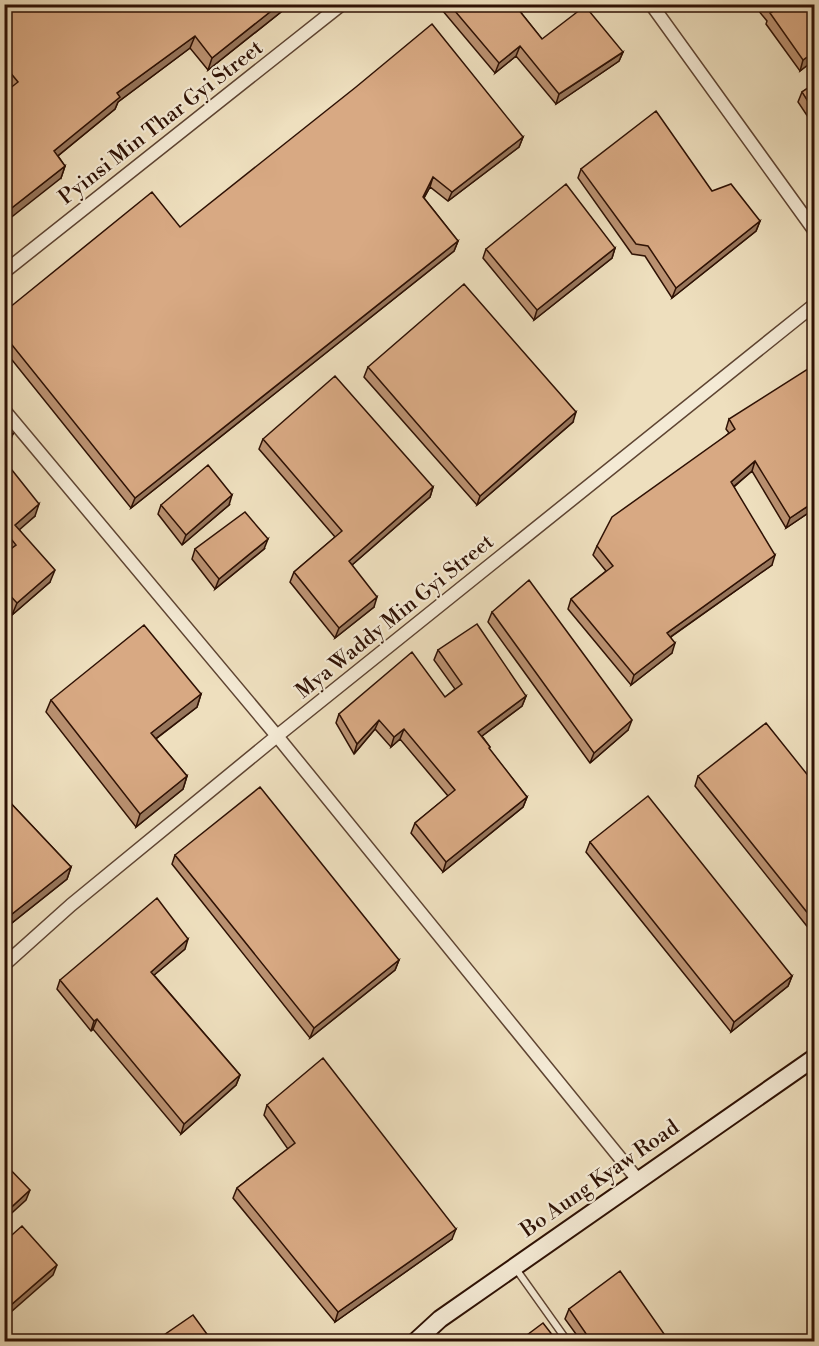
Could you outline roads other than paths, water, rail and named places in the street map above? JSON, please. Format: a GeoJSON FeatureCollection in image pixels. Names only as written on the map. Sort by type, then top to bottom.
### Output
{"type":"FeatureCollection","features":[{"type":"Feature","properties":{"kind":"street","name":"Pyinsi Min Thar Gyi Street"},"geometry":{"type":"LineString","coordinates":[[4,272],[342,4]]}},
{"type":"Feature","properties":{"kind":"street"},"geometry":{"type":"LineString","coordinates":[[651,4],[814,230]]}},
{"type":"Feature","properties":{"kind":"street","name":"Mya Waddy Min Gyi Street"},"geometry":{"type":"LineString","coordinates":[[4,965],[71,905],[277,736],[814,305]]}},
{"type":"Feature","properties":{"kind":"street"},"geometry":{"type":"LineString","coordinates":[[4,410],[277,736],[639,1180]]}},
{"type":"Feature","properties":{"kind":"street","name":"Bo Aung Kyaw Road"},"geometry":{"type":"LineString","coordinates":[[415,1341],[440,1319],[814,1058]]}},
{"type":"Feature","properties":{"kind":"lane"},"geometry":{"type":"LineString","coordinates":[[514,1267],[568,1341]]}}]}
